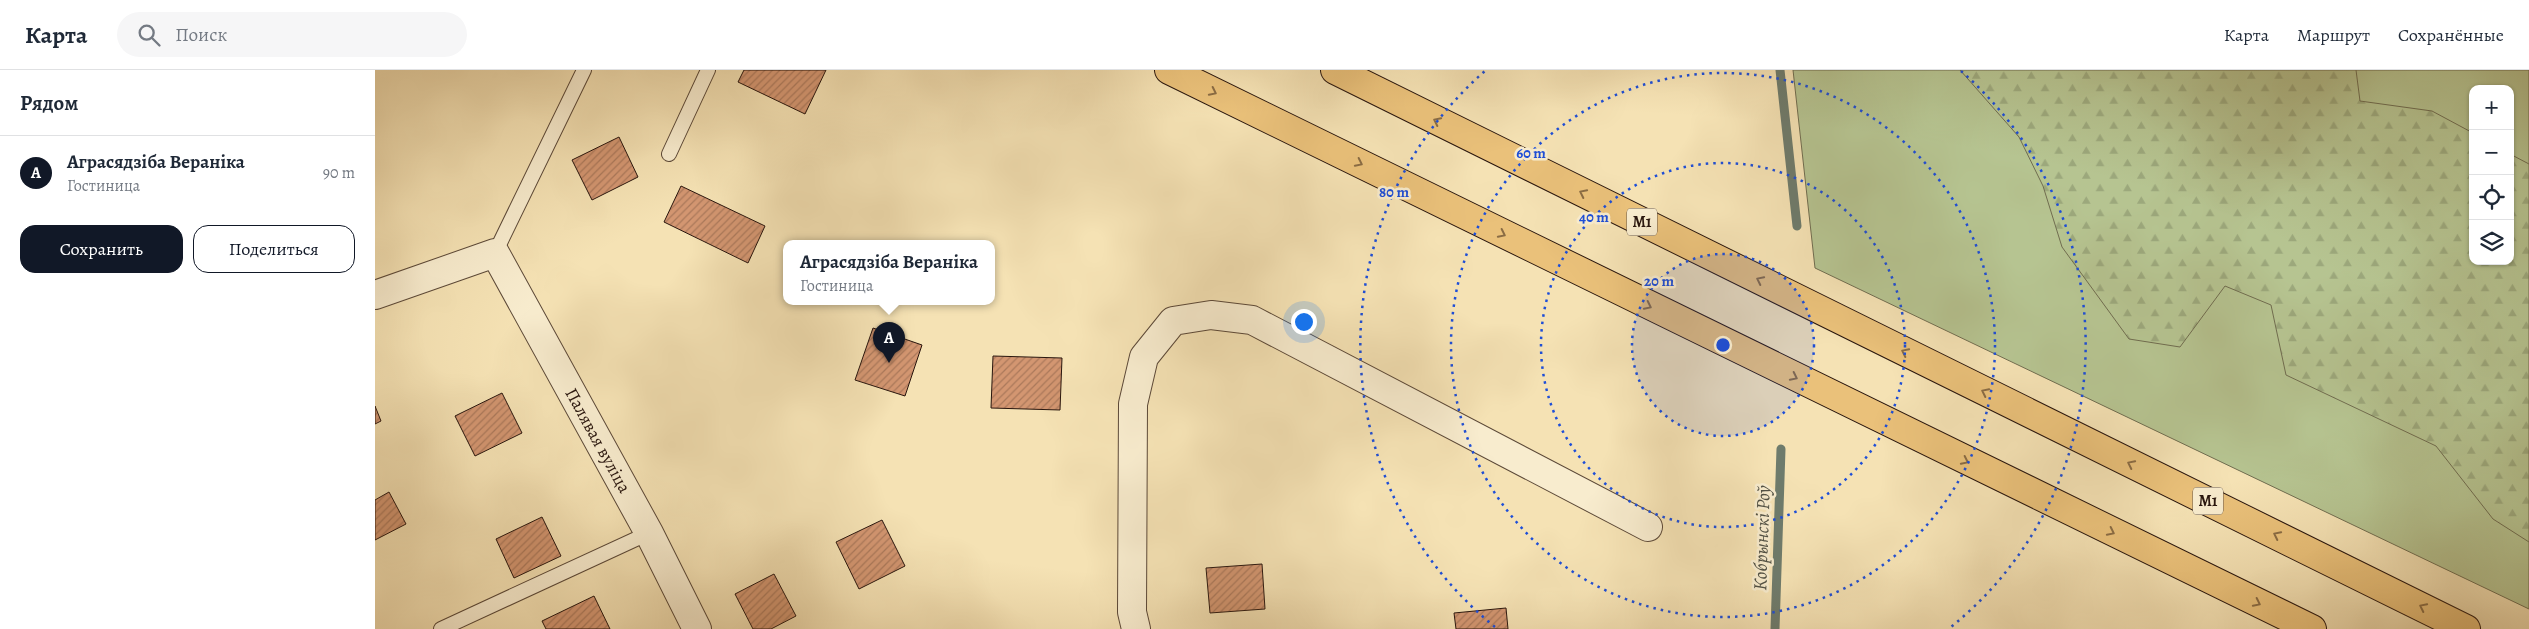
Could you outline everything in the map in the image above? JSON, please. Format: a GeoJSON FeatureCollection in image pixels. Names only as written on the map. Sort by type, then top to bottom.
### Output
{"type":"FeatureCollection","features":[{"type":"Feature","properties":{"kind":"highway"},"geometry":{"type":"LineString","coordinates":[[1169,70],[2312,629]]}},
{"type":"Feature","properties":{"kind":"highway","name":"М1"},"geometry":{"type":"LineString","coordinates":[[1335,70],[2466,629]]}},
{"type":"Feature","properties":{"kind":"street"},"geometry":{"type":"LineString","coordinates":[[375,295],[495,253]]}},
{"type":"Feature","properties":{"kind":"street","name":"Палявая вуліца"},"geometry":{"type":"LineString","coordinates":[[495,253],[649,532],[697,629]]}},
{"type":"Feature","properties":{"kind":"street"},"geometry":{"type":"LineString","coordinates":[[1136,629],[1131,612],[1133,404],[1144,357],[1173,321],[1211,316],[1252,320],[1648,527]]}},
{"type":"Feature","properties":{"kind":"lane"},"geometry":{"type":"LineString","coordinates":[[495,253],[584,70]]}},
{"type":"Feature","properties":{"kind":"lane"},"geometry":{"type":"LineString","coordinates":[[669,154],[707,70]]}},
{"type":"Feature","properties":{"kind":"lane"},"geometry":{"type":"LineString","coordinates":[[441,629],[649,532]]}},
{"type":"Feature","properties":{"kind":"green space"},"geometry":{"type":"Polygon","coordinates":[[[1793,70],[2529,70],[2529,609],[1815,268],[1793,70]]]}},
{"type":"Feature","properties":{"kind":"green space"},"geometry":{"type":"Polygon","coordinates":[[[1960,70],[2356,70],[2360,101],[2432,111],[2469,131],[2469,265],[2514,265],[2514,156],[2529,164],[2529,542],[2493,519],[2436,446],[2286,375],[2271,305],[2225,286],[2180,347],[2129,339],[2062,247],[2043,186],[2019,137],[1960,70]]]}},
{"type":"Feature","properties":{"kind":"building"},"geometry":{"type":"Polygon","coordinates":[[[744,70],[826,70],[805,114],[738,82],[744,70]]]}},
{"type":"Feature","properties":{"kind":"building"},"geometry":{"type":"Polygon","coordinates":[[[619,137],[638,177],[592,200],[572,160],[619,137]]]}},
{"type":"Feature","properties":{"kind":"building"},"geometry":{"type":"Polygon","coordinates":[[[681,186],[765,226],[748,263],[664,222],[681,186]]]}},
{"type":"Feature","properties":{"kind":"building"},"geometry":{"type":"Polygon","coordinates":[[[873,328],[922,345],[905,396],[855,380],[873,328]]]}},
{"type":"Feature","properties":{"kind":"building"},"geometry":{"type":"Polygon","coordinates":[[[993,356],[1062,358],[1060,410],[991,408],[993,356]]]}},
{"type":"Feature","properties":{"kind":"building"},"geometry":{"type":"Polygon","coordinates":[[[502,393],[522,433],[475,456],[455,416],[502,393]]]}},
{"type":"Feature","properties":{"kind":"building"},"geometry":{"type":"Polygon","coordinates":[[[375,406],[381,421],[375,424],[375,406]]]}},
{"type":"Feature","properties":{"kind":"building"},"geometry":{"type":"Polygon","coordinates":[[[389,492],[406,524],[375,540],[375,500],[389,492]]]}},
{"type":"Feature","properties":{"kind":"building"},"geometry":{"type":"Polygon","coordinates":[[[542,517],[561,556],[514,578],[496,539],[542,517]]]}},
{"type":"Feature","properties":{"kind":"building"},"geometry":{"type":"Polygon","coordinates":[[[882,520],[905,566],[859,589],[836,542],[882,520]]]}},
{"type":"Feature","properties":{"kind":"building"},"geometry":{"type":"Polygon","coordinates":[[[1262,564],[1265,609],[1210,613],[1206,568],[1262,564]]]}},
{"type":"Feature","properties":{"kind":"building"},"geometry":{"type":"Polygon","coordinates":[[[774,574],[796,616],[771,629],[753,629],[735,594],[774,574]]]}},
{"type":"Feature","properties":{"kind":"building"},"geometry":{"type":"Polygon","coordinates":[[[594,596],[610,629],[546,629],[542,621],[594,596]]]}},
{"type":"Feature","properties":{"kind":"building"},"geometry":{"type":"Polygon","coordinates":[[[1506,608],[1508,629],[1456,629],[1454,613],[1506,608]]]}},
{"type":"Feature","properties":{"kind":"waterway","name":"Кобрынскі Роў"},"geometry":{"type":"LineString","coordinates":[[1780,70],[1797,226]]}},
{"type":"Feature","properties":{"kind":"waterway","name":"Кобрынскі Роў"},"geometry":{"type":"LineString","coordinates":[[1775,629],[1781,449]]}},
{"type":"Feature","properties":{"kind":"place","name":"Аграсядзіба Вераніка"},"geometry":{"type":"Point","coordinates":[889,363]}}]}
